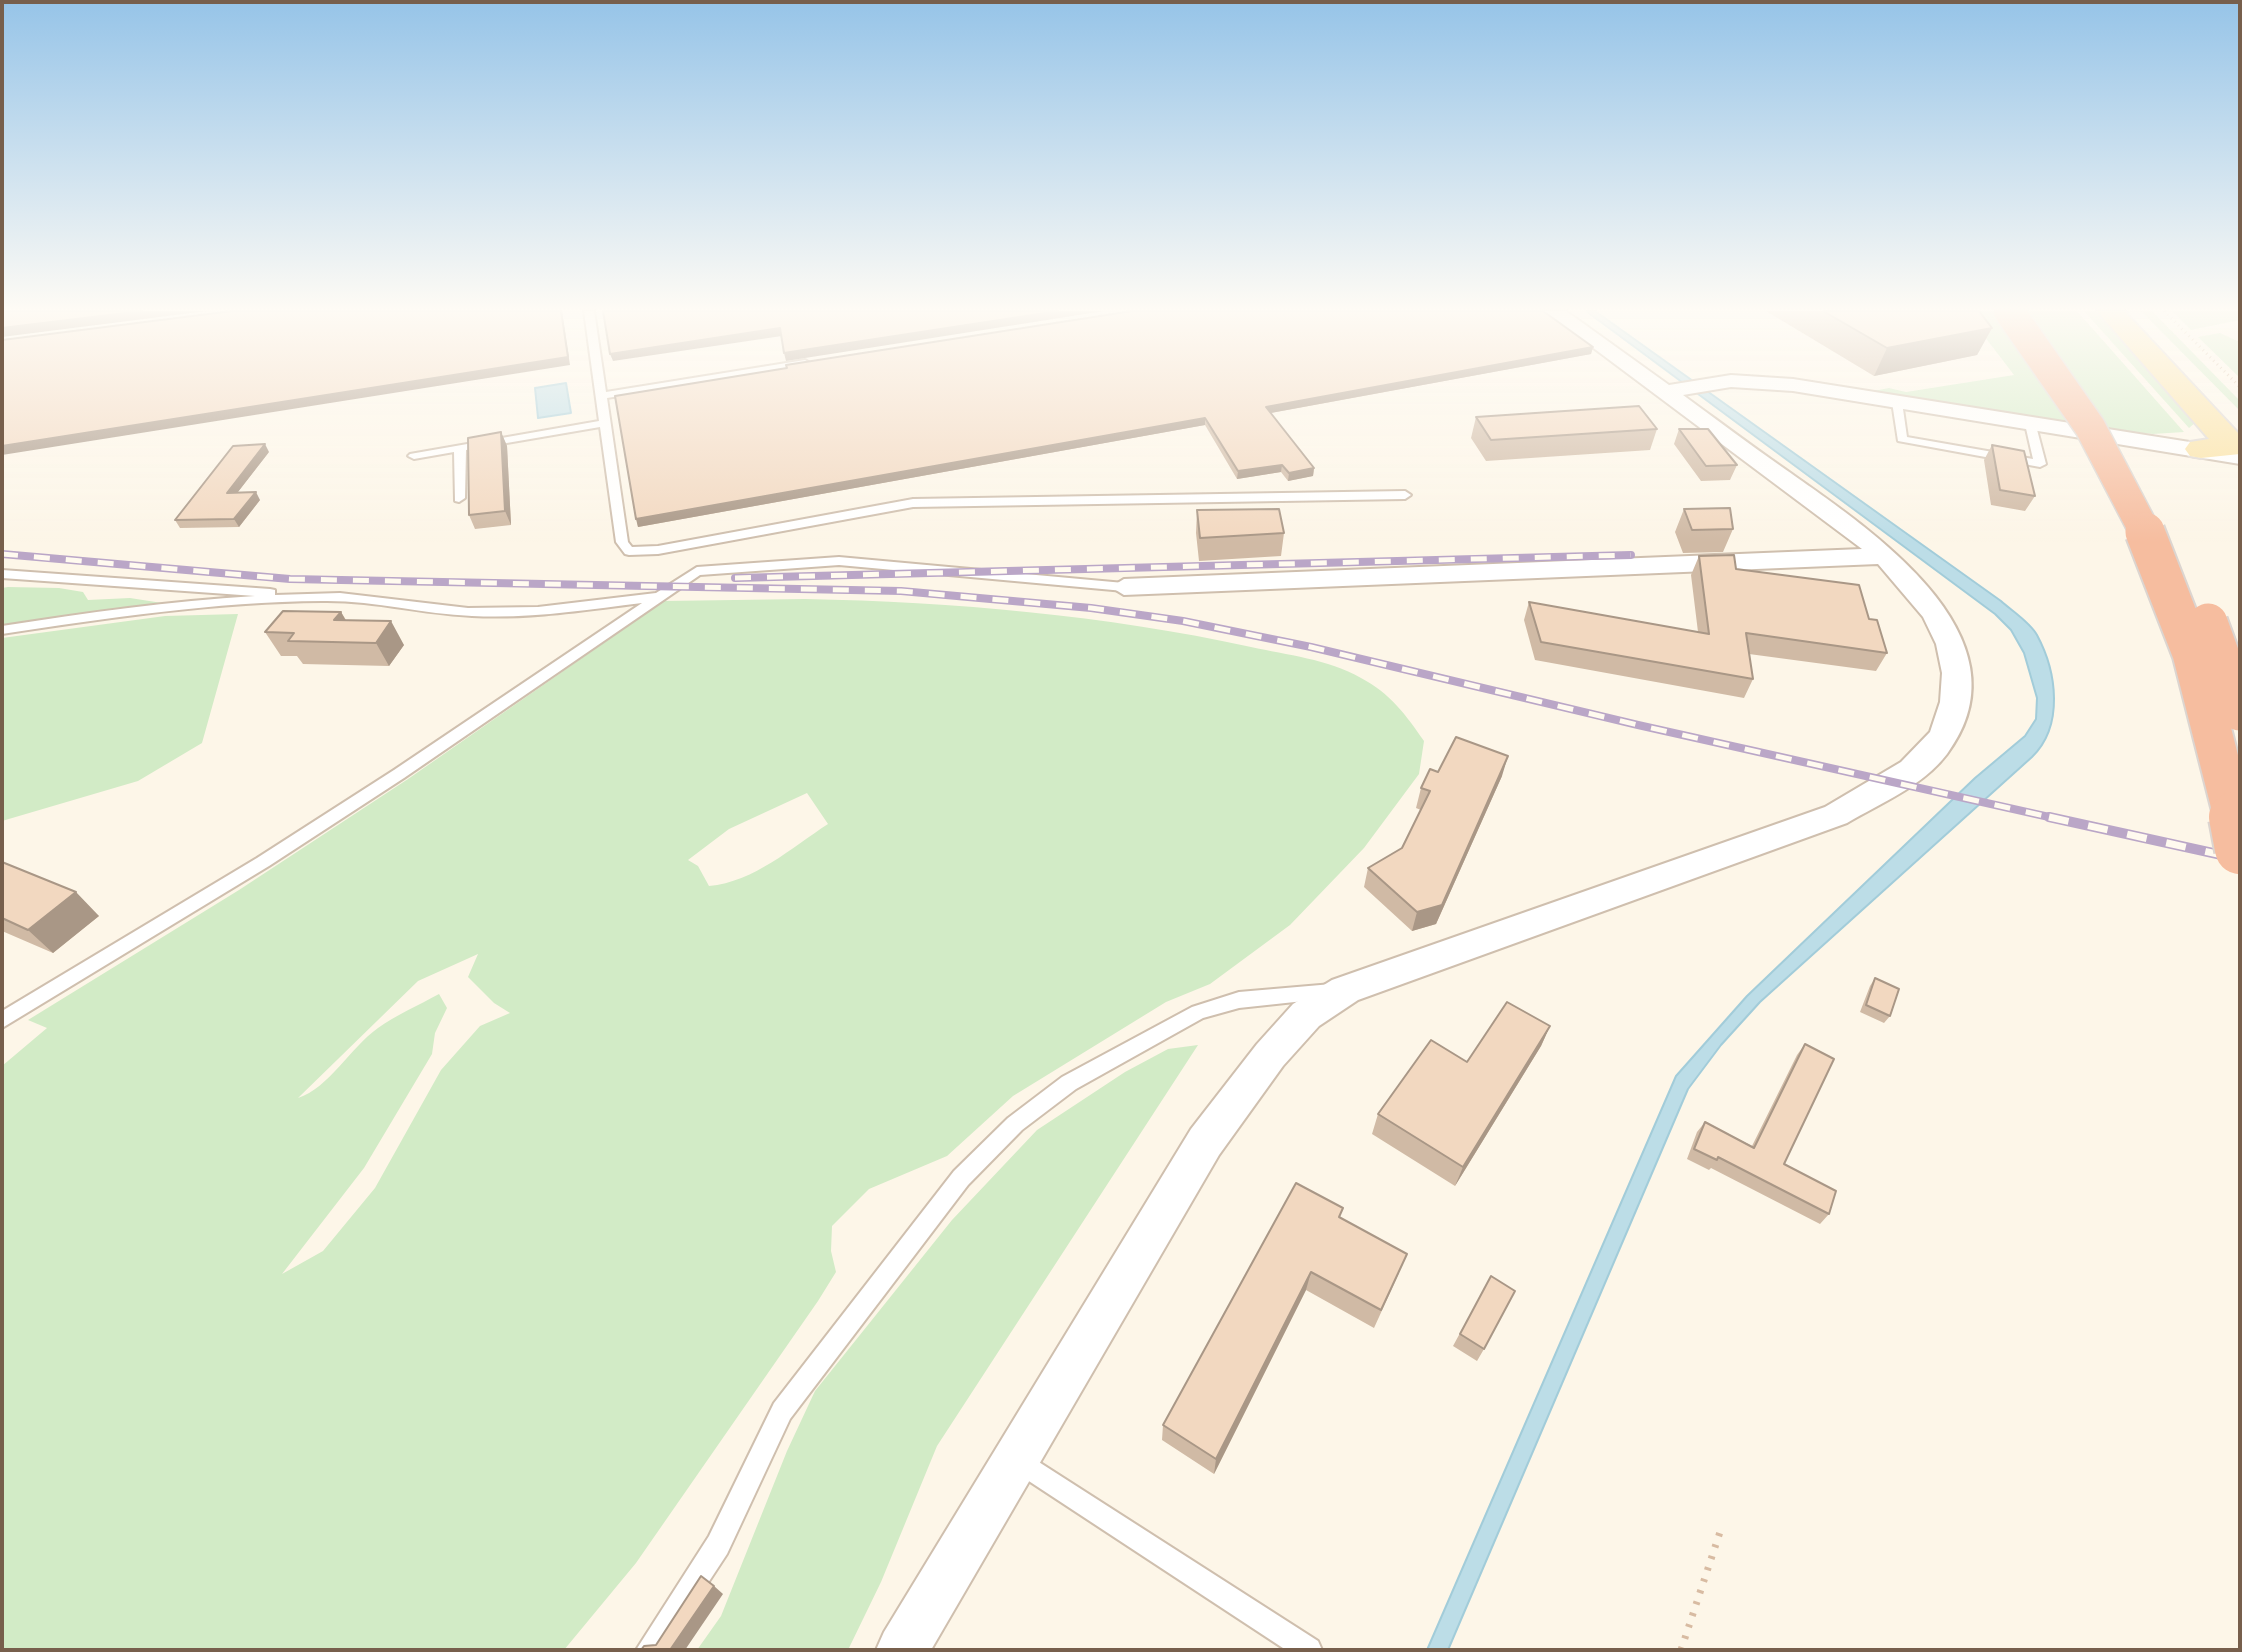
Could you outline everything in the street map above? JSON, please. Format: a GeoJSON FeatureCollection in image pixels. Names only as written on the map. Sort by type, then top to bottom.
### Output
{"type":"FeatureCollection","features":[{"type":"Feature","properties":{"kind":"highway"},"geometry":{"type":"LineString","coordinates":[[2064,388],[2114,468],[2151,549],[2195,667],[2231,798],[2240,849]]}},
{"type":"Feature","properties":{"kind":"highway"},"geometry":{"type":"LineString","coordinates":[[2087,388],[2140,472],[2181,555],[2240,711]]}},
{"type":"Feature","properties":{"kind":"main road"},"geometry":{"type":"LineString","coordinates":[[2180,388],[2227,440],[2229,447],[2201,449]]}},
{"type":"Feature","properties":{"kind":"main road"},"geometry":{"type":"LineString","coordinates":[[2204,388],[2240,426]]}},
{"type":"Feature","properties":{"kind":"street"},"geometry":{"type":"LineString","coordinates":[[902,1650],[1205,1142],[1270,1055],[1306,1015],[1345,990],[1836,815],[1928,755],[1944,735],[1959,680],[1939,620],[1922,595],[1885,556],[1684,388]]}},
{"type":"Feature","properties":{"kind":"street"},"geometry":{"type":"LineString","coordinates":[[1812,388],[2240,457]]}},
{"type":"Feature","properties":{"kind":"street"},"geometry":{"type":"LineString","coordinates":[[1124,587],[1885,556]]}},
{"type":"Feature","properties":{"kind":"lane"},"geometry":{"type":"LineString","coordinates":[[601,388],[602,396],[595,425],[622,542],[629,551],[658,550],[913,503],[1405,495]]}},
{"type":"Feature","properties":{"kind":"lane"},"geometry":{"type":"LineString","coordinates":[[602,396],[652,388]]}},
{"type":"Feature","properties":{"kind":"lane"},"geometry":{"type":"LineString","coordinates":[[1897,402],[1902,439],[2040,464],[2031,424]]}},
{"type":"Feature","properties":{"kind":"lane"},"geometry":{"type":"LineString","coordinates":[[414,456],[595,425]]}},
{"type":"Feature","properties":{"kind":"lane"},"geometry":{"type":"LineString","coordinates":[[459,498],[460,448]]}},
{"type":"Feature","properties":{"kind":"lane"},"geometry":{"type":"LineString","coordinates":[[2,1020],[263,862],[399,774],[697,571],[839,561],[1124,587]]}},
{"type":"Feature","properties":{"kind":"lane"},"geometry":{"type":"LineString","coordinates":[[2,574],[393,601],[470,612],[554,608],[657,596]]}},
{"type":"Feature","properties":{"kind":"lane"},"geometry":{"type":"LineString","coordinates":[[2,630],[130,610],[323,597]]}},
{"type":"Feature","properties":{"kind":"lane"},"geometry":{"type":"LineString","coordinates":[[649,1650],[718,1545],[782,1411],[961,1178],[1015,1124],[1069,1083],[1198,1012],[1239,1000],[1345,990]]}},
{"type":"Feature","properties":{"kind":"lane"},"geometry":{"type":"LineString","coordinates":[[1015,1459],[1309,1650]]}},
{"type":"Feature","properties":{"kind":"path"},"geometry":{"type":"LineString","coordinates":[[1681,1650],[1721,1529]]}},
{"type":"Feature","properties":{"kind":"green space"},"geometry":{"type":"Polygon","coordinates":[[[1889,388],[1906,392],[1931,388],[2145,388],[2184,432],[2153,434],[2033,421],[1868,392],[1889,388]]]}},
{"type":"Feature","properties":{"kind":"green space"},"geometry":{"type":"Polygon","coordinates":[[[2153,388],[2165,388],[2196,422],[2189,428],[2153,388]]]}},
{"type":"Feature","properties":{"kind":"green space"},"geometry":{"type":"Polygon","coordinates":[[[2217,388],[2227,388],[2240,401],[2240,411],[2217,388]]]}},
{"type":"Feature","properties":{"kind":"green space"},"geometry":{"type":"Polygon","coordinates":[[[2,588],[59,588],[83,592],[88,600],[130,598],[162,603],[2,626],[2,588]]]}},
{"type":"Feature","properties":{"kind":"green space"},"geometry":{"type":"Polygon","coordinates":[[[805,599],[973,607],[1140,626],[1307,658],[1361,678],[1397,705],[1424,741],[1419,774],[1364,848],[1290,925],[1210,984],[1166,1002],[1013,1096],[947,1156],[869,1189],[832,1226],[831,1251],[836,1272],[818,1301],[636,1563],[564,1650],[2,1650],[2,1066],[47,1028],[28,1020],[239,890],[408,779],[664,601],[805,599]],[[807,793],[729,829],[688,860],[698,866],[709,886],[757,871],[828,824],[807,793]],[[478,954],[418,981],[298,1098],[320,1086],[378,1028],[439,994],[447,1008],[435,1033],[432,1054],[364,1168],[282,1274],[323,1251],[375,1188],[441,1070],[480,1026],[510,1013],[494,1003],[468,977],[478,954]]]}},
{"type":"Feature","properties":{"kind":"green space"},"geometry":{"type":"Polygon","coordinates":[[[238,614],[202,743],[138,781],[2,821],[2,638],[165,616],[238,614]]]}},
{"type":"Feature","properties":{"kind":"green space"},"geometry":{"type":"Polygon","coordinates":[[[1198,1045],[937,1446],[881,1582],[848,1650],[697,1650],[721,1616],[787,1451],[815,1391],[952,1220],[1037,1130],[1125,1072],[1168,1049],[1198,1045]]]}},
{"type":"Feature","properties":{"kind":"water"},"geometry":{"type":"Polygon","coordinates":[[[535,388],[567,388],[571,413],[538,418],[535,388]]]}},
{"type":"Feature","properties":{"kind":"water"},"geometry":{"type":"Polygon","coordinates":[[[1690,388],[1703,388],[2001,601],[2030,626],[2049,665],[2053,682],[2053,715],[2042,744],[2032,757],[1760,1002],[1721,1045],[1688,1089],[1448,1650],[1427,1650],[1676,1076],[1747,996],[1975,778],[2025,736],[2036,719],[2037,698],[2024,653],[2011,630],[1995,614],[1690,388]]]}},
{"type":"Feature","properties":{"kind":"building"},"geometry":{"type":"Polygon","coordinates":[[[2,388],[370,388],[2,446],[2,388]]]}},
{"type":"Feature","properties":{"kind":"building"},"geometry":{"type":"Polygon","coordinates":[[[664,388],[1369,388],[1266,407],[1314,468],[1289,473],[1282,465],[1238,471],[1205,418],[636,519],[615,396],[664,388]]]}},
{"type":"Feature","properties":{"kind":"building"},"geometry":{"type":"Polygon","coordinates":[[[1639,406],[1657,429],[1491,440],[1476,417],[1639,406]]]}},
{"type":"Feature","properties":{"kind":"building"},"geometry":{"type":"Polygon","coordinates":[[[1679,429],[1708,429],[1737,465],[1706,466],[1679,429]]]}},
{"type":"Feature","properties":{"kind":"building"},"geometry":{"type":"Polygon","coordinates":[[[501,432],[505,511],[469,515],[468,438],[501,432]]]}},
{"type":"Feature","properties":{"kind":"building"},"geometry":{"type":"Polygon","coordinates":[[[265,444],[227,493],[256,492],[234,519],[175,520],[233,446],[265,444]]]}},
{"type":"Feature","properties":{"kind":"building"},"geometry":{"type":"Polygon","coordinates":[[[1992,445],[2024,451],[2035,496],[2000,490],[1992,445]]]}},
{"type":"Feature","properties":{"kind":"building"},"geometry":{"type":"Polygon","coordinates":[[[1730,508],[1733,529],[1692,530],[1684,509],[1730,508]]]}},
{"type":"Feature","properties":{"kind":"building"},"geometry":{"type":"Polygon","coordinates":[[[1279,509],[1284,533],[1200,538],[1197,510],[1279,509]]]}},
{"type":"Feature","properties":{"kind":"building"},"geometry":{"type":"Polygon","coordinates":[[[1734,555],[1736,569],[1859,585],[1869,619],[1877,620],[1887,653],[1746,633],[1753,679],[1541,642],[1529,602],[1709,634],[1699,556],[1734,555]]]}},
{"type":"Feature","properties":{"kind":"building"},"geometry":{"type":"Polygon","coordinates":[[[283,611],[341,612],[334,620],[391,621],[376,643],[288,641],[294,633],[265,632],[283,611]]]}},
{"type":"Feature","properties":{"kind":"building"},"geometry":{"type":"Polygon","coordinates":[[[1456,737],[1508,756],[1442,905],[1417,912],[1368,868],[1402,848],[1430,791],[1421,788],[1430,769],[1438,772],[1456,737]]]}},
{"type":"Feature","properties":{"kind":"building"},"geometry":{"type":"Polygon","coordinates":[[[2,862],[76,892],[28,930],[2,918],[2,862]]]}},
{"type":"Feature","properties":{"kind":"building"},"geometry":{"type":"Polygon","coordinates":[[[1875,978],[1899,989],[1890,1016],[1866,1005],[1875,978]]]}},
{"type":"Feature","properties":{"kind":"building"},"geometry":{"type":"Polygon","coordinates":[[[1507,1002],[1550,1026],[1463,1167],[1378,1114],[1431,1040],[1467,1062],[1507,1002]]]}},
{"type":"Feature","properties":{"kind":"building"},"geometry":{"type":"Polygon","coordinates":[[[1805,1044],[1834,1059],[1784,1164],[1836,1191],[1829,1214],[1718,1157],[1717,1160],[1694,1149],[1705,1122],[1754,1148],[1805,1044]]]}},
{"type":"Feature","properties":{"kind":"building"},"geometry":{"type":"Polygon","coordinates":[[[1296,1183],[1343,1208],[1339,1217],[1407,1254],[1381,1310],[1311,1272],[1216,1459],[1163,1425],[1296,1183]]]}},
{"type":"Feature","properties":{"kind":"building"},"geometry":{"type":"Polygon","coordinates":[[[1491,1276],[1515,1291],[1484,1349],[1460,1334],[1491,1276]]]}},
{"type":"Feature","properties":{"kind":"building"},"geometry":{"type":"Polygon","coordinates":[[[701,1576],[714,1586],[670,1650],[641,1650],[644,1646],[656,1645],[701,1576]]]}},
{"type":"Feature","properties":{"kind":"railway"},"geometry":{"type":"LineString","coordinates":[[2,554],[290,579],[901,591],[1091,608],[1183,621],[1311,647],[1638,725],[2053,818]]}},
{"type":"Feature","properties":{"kind":"railway"},"geometry":{"type":"LineString","coordinates":[[735,578],[1631,555]]}},
{"type":"Feature","properties":{"kind":"railway"},"geometry":{"type":"LineString","coordinates":[[2053,818],[2240,859]]}},
{"type":"Feature","properties":{"kind":"railway"},"geometry":{"type":"LineString","coordinates":[[2053,818],[2058,819]]}}]}
